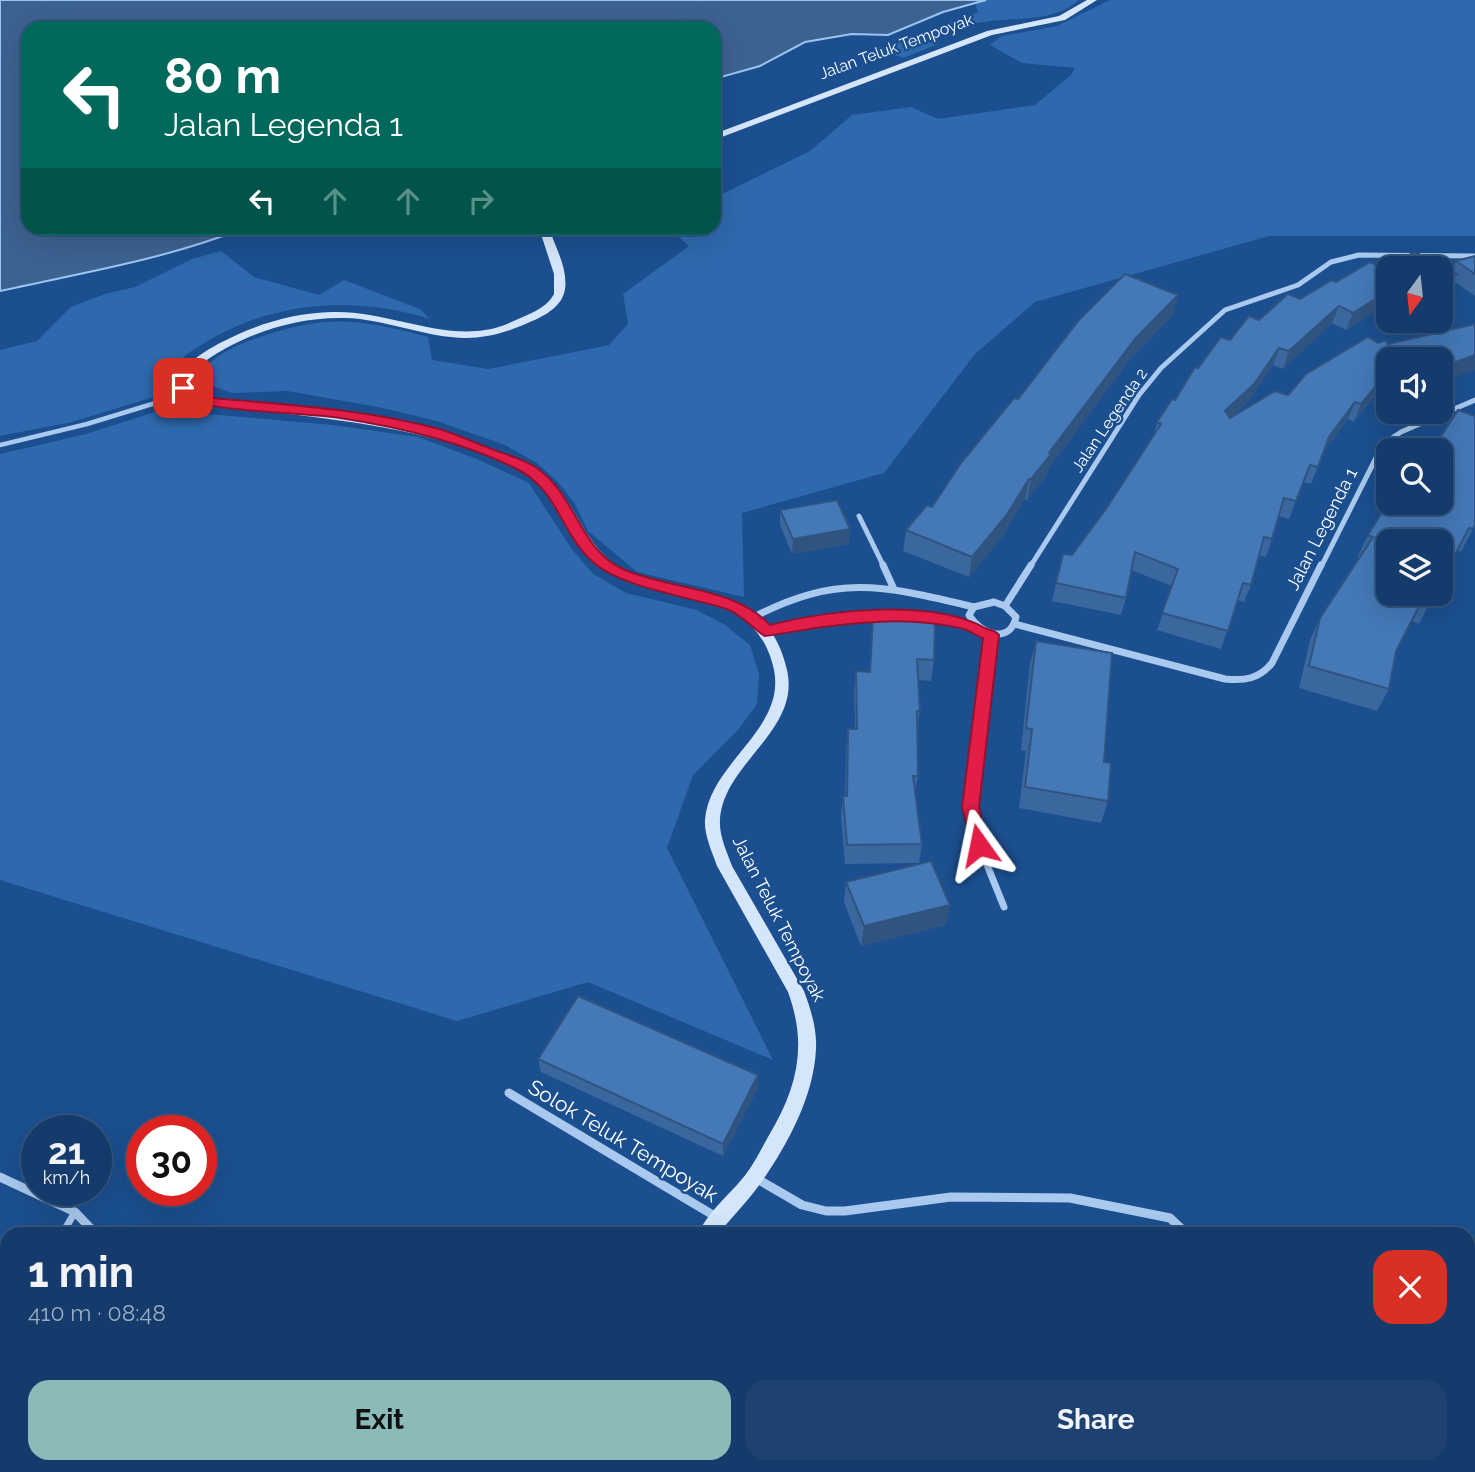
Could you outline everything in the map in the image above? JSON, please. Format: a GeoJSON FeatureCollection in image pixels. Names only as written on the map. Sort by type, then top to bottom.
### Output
{"type":"FeatureCollection","features":[{"type":"Feature","properties":{"kind":"street","name":"Jalan Teluk Tempoyak"},"geometry":{"type":"LineString","coordinates":[[721,134],[990,33],[1062,18],[1093,0]]}},
{"type":"Feature","properties":{"kind":"street"},"geometry":{"type":"LineString","coordinates":[[188,393],[183,388],[187,372],[210,353],[251,331],[297,318],[324,315],[371,316],[467,336],[499,332],[525,321],[553,303],[560,291],[561,282],[546,235]]}},
{"type":"Feature","properties":{"kind":"street","name":"Jalan Legenda 2"},"geometry":{"type":"LineString","coordinates":[[1005,606],[1139,395],[1161,368],[1214,318],[1242,302],[1298,285],[1343,257],[1475,256]]}},
{"type":"Feature","properties":{"kind":"street","name":"Jalan Teluk Tempoyak"},"geometry":{"type":"LineString","coordinates":[[188,393],[213,402],[341,414],[428,431],[517,463],[549,485],[580,539],[598,559],[617,572],[736,607],[754,617],[767,631],[782,673],[781,698],[771,721],[723,785],[712,823],[715,844],[726,869],[796,990],[806,1018],[810,1051],[804,1083],[791,1115],[754,1177],[712,1227]]}},
{"type":"Feature","properties":{"kind":"street","name":"Jalan Legenda 1"},"geometry":{"type":"LineString","coordinates":[[1016,624],[1225,679],[1256,679],[1266,673],[1272,663],[1383,444],[1401,432],[1475,400]]}},
{"type":"Feature","properties":{"kind":"street"},"geometry":{"type":"LineString","coordinates":[[859,516],[893,587]]}},
{"type":"Feature","properties":{"kind":"street"},"geometry":{"type":"LineString","coordinates":[[754,617],[779,602],[805,592],[871,585],[893,587],[974,607],[984,603],[1005,606],[1012,611],[1016,624],[1011,631],[1002,635],[980,632],[973,626],[969,615],[974,607]]}},
{"type":"Feature","properties":{"kind":"street"},"geometry":{"type":"LineString","coordinates":[[767,631],[789,625],[889,614],[916,615],[973,626]]}},
{"type":"Feature","properties":{"kind":"street"},"geometry":{"type":"LineString","coordinates":[[991,635],[971,807],[979,845],[1004,907]]}},
{"type":"Feature","properties":{"kind":"street","name":"Solok Teluk Tempoyak"},"geometry":{"type":"LineString","coordinates":[[509,1093],[719,1218]]}},
{"type":"Feature","properties":{"kind":"street"},"geometry":{"type":"LineString","coordinates":[[0,1177],[75,1212],[89,1227]]}},
{"type":"Feature","properties":{"kind":"street"},"geometry":{"type":"LineString","coordinates":[[754,1177],[802,1205],[826,1211],[845,1211],[951,1197],[1070,1198],[1170,1218],[1180,1227]]}},
{"type":"Feature","properties":{"kind":"lane"},"geometry":{"type":"LineString","coordinates":[[0,445],[87,424],[188,393]]}},
{"type":"Feature","properties":{"kind":"lane"},"geometry":{"type":"LineString","coordinates":[[66,1227],[75,1212]]}},
{"type":"Feature","properties":{"kind":"shaded area"},"geometry":{"type":"Polygon","coordinates":[[[0,0],[986,0],[943,12],[888,35],[852,34],[805,42],[760,66],[721,77],[721,21],[21,21],[21,235],[226,235],[154,257],[0,291],[0,0]]]}},
{"type":"Feature","properties":{"kind":"shaded area"},"geometry":{"type":"Polygon","coordinates":[[[986,0],[1079,0],[1068,8],[1045,16],[972,24],[936,36],[938,44],[903,58],[890,53],[893,44],[978,12],[975,3],[986,0]]]}},
{"type":"Feature","properties":{"kind":"shaded area"},"geometry":{"type":"Polygon","coordinates":[[[1110,0],[1475,0],[1475,236],[1269,236],[1035,302],[975,354],[884,473],[742,513],[744,597],[637,572],[588,531],[574,502],[557,481],[537,463],[505,445],[437,421],[378,407],[287,391],[232,393],[203,383],[205,367],[233,348],[289,328],[329,322],[365,323],[428,337],[432,360],[488,369],[609,345],[628,324],[623,294],[689,246],[676,235],[721,235],[721,195],[810,151],[852,115],[911,107],[938,119],[1035,105],[1071,75],[1075,68],[1022,63],[990,45],[1002,36],[1057,26],[1110,0]]]}},
{"type":"Feature","properties":{"kind":"shaded area"},"geometry":{"type":"Polygon","coordinates":[[[221,251],[254,277],[319,295],[344,280],[420,309],[430,319],[402,311],[344,305],[287,310],[232,328],[185,356],[176,366],[173,391],[72,422],[0,436],[0,350],[37,341],[71,307],[105,294],[135,287],[192,259],[221,251]]]}},
{"type":"Feature","properties":{"kind":"shaded area"},"geometry":{"type":"Polygon","coordinates":[[[180,404],[198,413],[333,425],[418,437],[477,459],[529,483],[571,548],[593,574],[626,593],[697,610],[725,625],[750,645],[759,674],[757,704],[738,730],[693,775],[667,848],[773,1060],[588,982],[457,1021],[0,880],[0,454],[86,434],[180,404]]]}},
{"type":"Feature","properties":{"kind":"building"},"geometry":{"type":"Polygon","coordinates":[[[1415,252],[1423,256],[1407,256],[1415,252]]]}},
{"type":"Feature","properties":{"kind":"building"},"geometry":{"type":"Polygon","coordinates":[[[1475,256],[1475,274],[1456,261],[1475,256]]]}},
{"type":"Feature","properties":{"kind":"building"},"geometry":{"type":"Polygon","coordinates":[[[1370,262],[1376,265],[1376,298],[1353,313],[1339,306],[1289,351],[1279,348],[1254,384],[1225,411],[1230,418],[1275,391],[1288,395],[1306,374],[1368,337],[1378,343],[1386,340],[1388,344],[1436,333],[1453,333],[1453,329],[1475,324],[1475,355],[1453,363],[1453,347],[1376,347],[1376,386],[1361,404],[1355,402],[1329,437],[1318,467],[1310,465],[1296,501],[1284,498],[1272,539],[1264,537],[1251,585],[1243,583],[1228,631],[1162,613],[1178,569],[1135,552],[1126,598],[1056,583],[1063,554],[1072,555],[1106,509],[1161,424],[1157,422],[1172,399],[1175,400],[1195,367],[1198,368],[1221,337],[1230,340],[1249,316],[1259,320],[1288,294],[1300,299],[1370,262]]]}},
{"type":"Feature","properties":{"kind":"building"},"geometry":{"type":"Polygon","coordinates":[[[1125,274],[1178,295],[1135,339],[1049,453],[1051,454],[1029,479],[1006,516],[972,557],[906,530],[927,505],[932,507],[961,463],[1014,398],[1018,399],[1079,320],[1125,274]]]}},
{"type":"Feature","properties":{"kind":"building"},"geometry":{"type":"Polygon","coordinates":[[[1458,410],[1475,416],[1475,525],[1473,529],[1469,528],[1453,558],[1453,529],[1376,529],[1376,606],[1419,606],[1396,651],[1389,689],[1309,666],[1320,618],[1373,537],[1368,535],[1380,515],[1453,515],[1453,438],[1440,438],[1449,424],[1453,424],[1453,418],[1458,410]]]}},
{"type":"Feature","properties":{"kind":"building"},"geometry":{"type":"Polygon","coordinates":[[[837,500],[850,529],[793,539],[780,510],[837,500]]]}},
{"type":"Feature","properties":{"kind":"building"},"geometry":{"type":"Polygon","coordinates":[[[873,618],[935,623],[934,660],[917,659],[920,711],[917,711],[918,776],[913,776],[922,844],[847,845],[843,796],[847,796],[848,729],[857,729],[856,671],[870,672],[873,618]]]}},
{"type":"Feature","properties":{"kind":"building"},"geometry":{"type":"Polygon","coordinates":[[[1036,641],[1112,653],[1104,762],[1111,763],[1108,801],[1025,787],[1032,729],[1026,728],[1036,641]]]}},
{"type":"Feature","properties":{"kind":"building"},"geometry":{"type":"Polygon","coordinates":[[[931,861],[950,905],[864,926],[846,882],[931,861]]]}},
{"type":"Feature","properties":{"kind":"building"},"geometry":{"type":"Polygon","coordinates":[[[578,996],[758,1075],[723,1144],[538,1059],[578,996]]]}},
{"type":"Feature","properties":{"kind":"route"},"geometry":{"type":"LineString","coordinates":[[183,388],[198,399],[213,402],[341,414],[437,433],[517,463],[549,485],[580,539],[598,559],[617,572],[736,607],[754,617],[767,631],[789,625],[889,614],[916,615],[973,626],[980,632],[991,635],[971,807],[979,845]]}}]}
